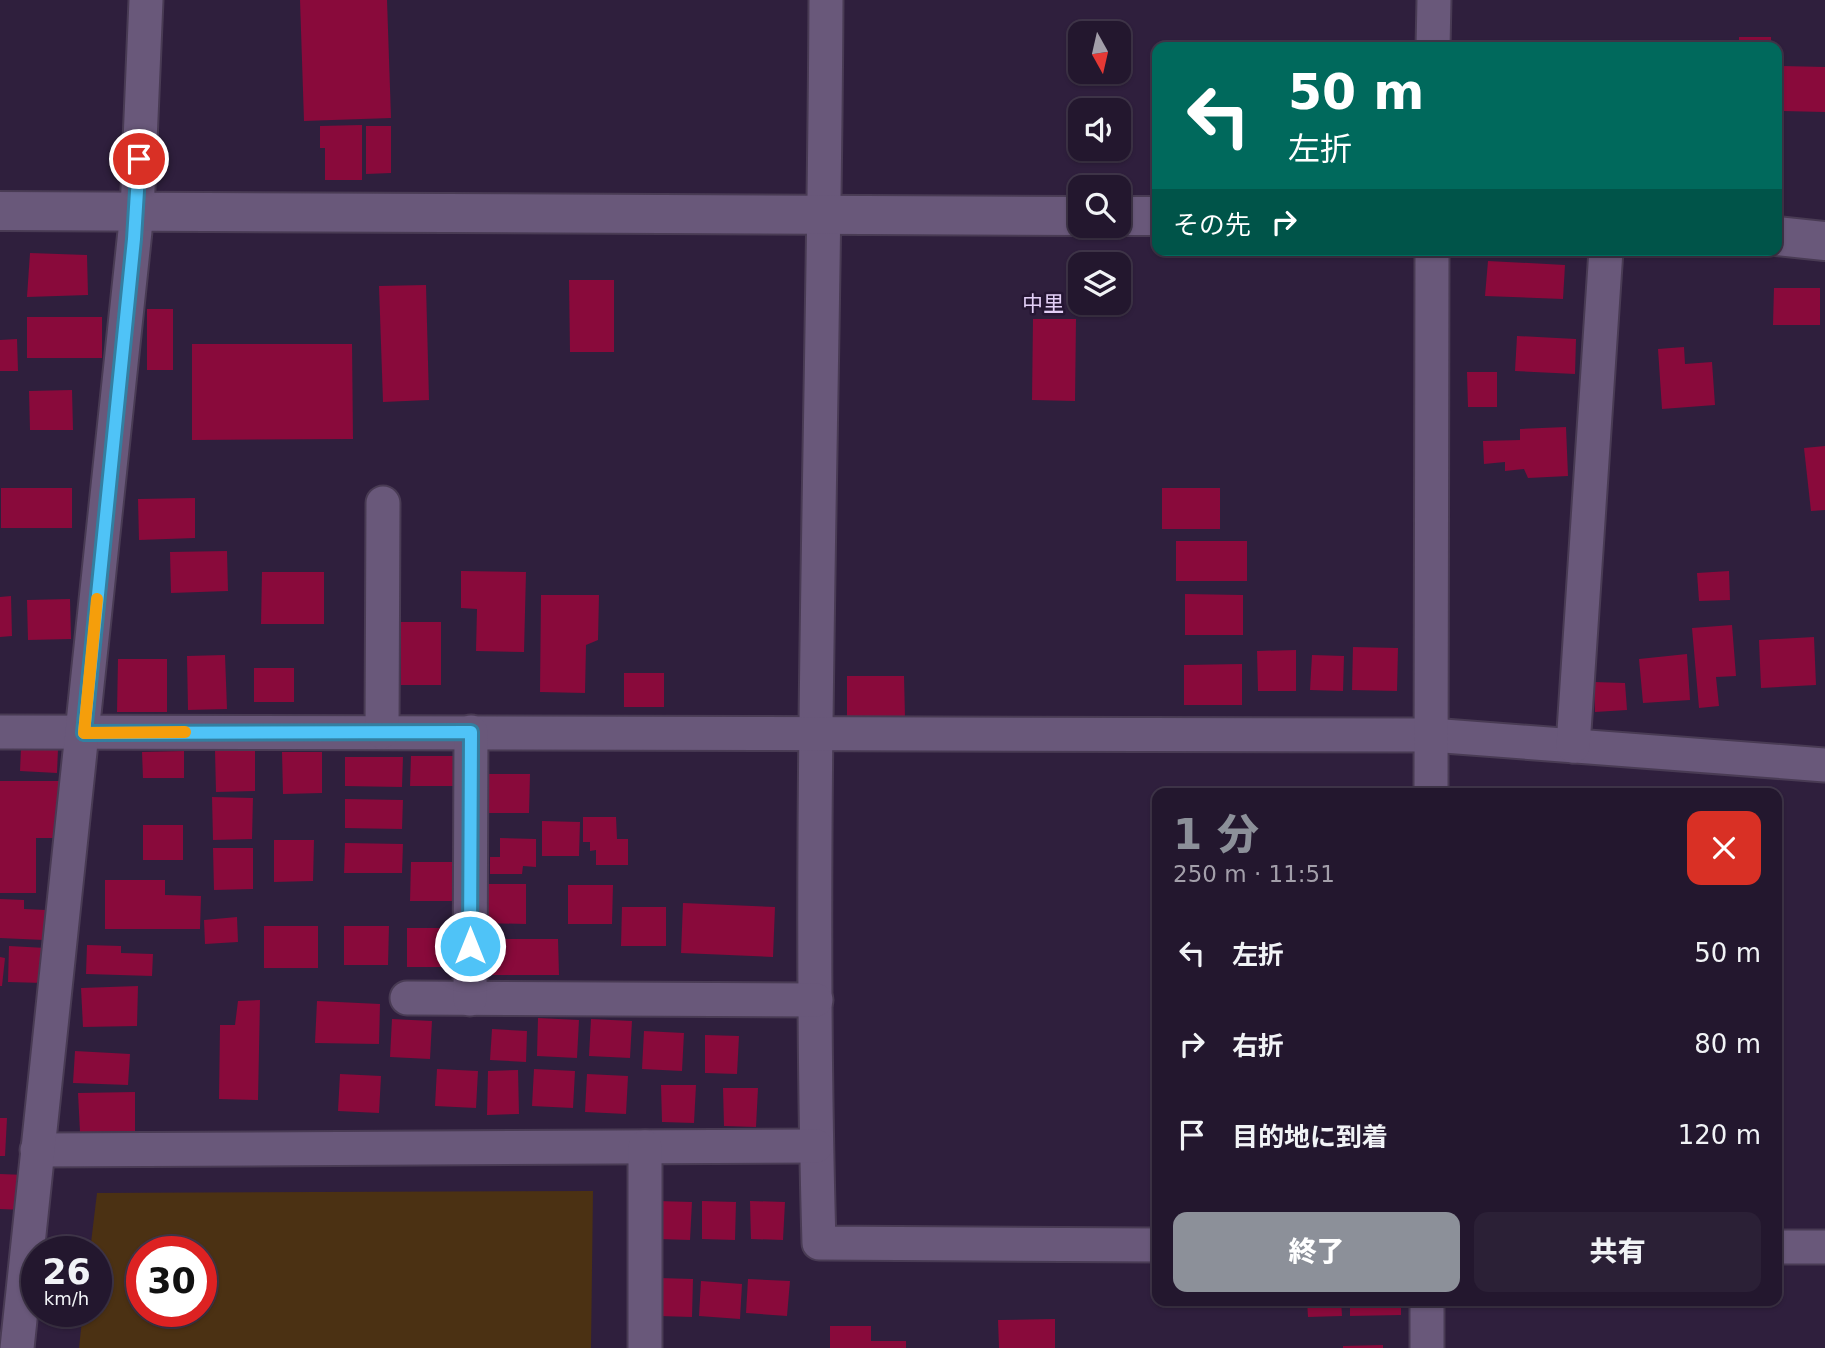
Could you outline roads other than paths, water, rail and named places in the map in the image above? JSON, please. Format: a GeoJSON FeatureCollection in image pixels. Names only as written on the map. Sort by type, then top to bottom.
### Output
{"type":"FeatureCollection","features":[{"type":"Feature","properties":{"kind":"street"},"geometry":{"type":"LineString","coordinates":[[17,1348],[13,1239],[37,1150],[84,733],[136,212],[146,0]]}},
{"type":"Feature","properties":{"kind":"street"},"geometry":{"type":"LineString","coordinates":[[826,0],[817,732],[816,1146],[819,1243],[1152,1245]]}},
{"type":"Feature","properties":{"kind":"street"},"geometry":{"type":"LineString","coordinates":[[1433,42],[1434,0]]}},
{"type":"Feature","properties":{"kind":"street"},"geometry":{"type":"LineString","coordinates":[[0,211],[1068,216]]}},
{"type":"Feature","properties":{"kind":"street"},"geometry":{"type":"LineString","coordinates":[[1131,216],[1152,216]]}},
{"type":"Feature","properties":{"kind":"street"},"geometry":{"type":"LineString","coordinates":[[1782,237],[1825,241]]}},
{"type":"Feature","properties":{"kind":"street"},"geometry":{"type":"LineString","coordinates":[[1431,788],[1432,256]]}},
{"type":"Feature","properties":{"kind":"street"},"geometry":{"type":"LineString","coordinates":[[1573,746],[1606,256]]}},
{"type":"Feature","properties":{"kind":"street"},"geometry":{"type":"LineString","coordinates":[[382,732],[383,503]]}},
{"type":"Feature","properties":{"kind":"street"},"geometry":{"type":"LineString","coordinates":[[0,732],[1431,735],[1825,765]]}},
{"type":"Feature","properties":{"kind":"street"},"geometry":{"type":"LineString","coordinates":[[470,999],[471,732]]}},
{"type":"Feature","properties":{"kind":"street"},"geometry":{"type":"LineString","coordinates":[[407,998],[816,1000]]}},
{"type":"Feature","properties":{"kind":"street"},"geometry":{"type":"LineString","coordinates":[[37,1150],[816,1146]]}},
{"type":"Feature","properties":{"kind":"street"},"geometry":{"type":"LineString","coordinates":[[645,1147],[645,1348]]}},
{"type":"Feature","properties":{"kind":"street"},"geometry":{"type":"LineString","coordinates":[[1782,1247],[1825,1247]]}},
{"type":"Feature","properties":{"kind":"street"},"geometry":{"type":"LineString","coordinates":[[1427,1306],[1427,1348]]}},
{"type":"Feature","properties":{"kind":"district","name":"中里"},"geometry":{"type":"Point","coordinates":[1043,304]}}]}
